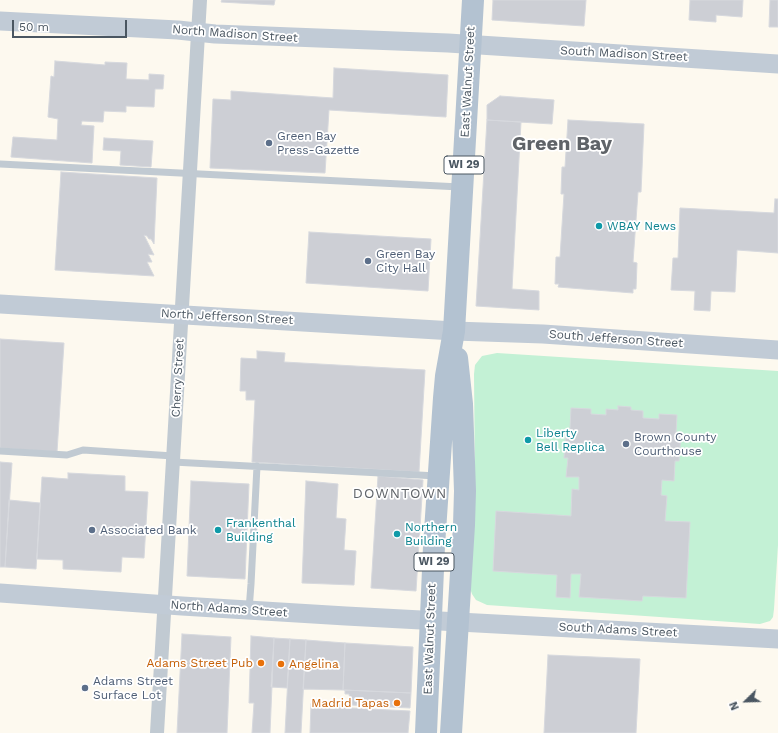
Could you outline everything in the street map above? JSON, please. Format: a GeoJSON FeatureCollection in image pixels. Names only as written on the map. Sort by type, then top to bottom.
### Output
{"type":"FeatureCollection","features":[{"type":"Feature","properties":{"kind":"main road","name":"East Walnut Street"},"geometry":{"type":"LineString","coordinates":[[426,733],[430,620],[439,476],[446,376],[454,331],[473,0]]}},
{"type":"Feature","properties":{"kind":"main road","name":"North Madison Street"},"geometry":{"type":"LineString","coordinates":[[0,21],[178,30],[197,33],[471,45]]}},
{"type":"Feature","properties":{"kind":"main road","name":"South Madison Street"},"geometry":{"type":"LineString","coordinates":[[471,45],[778,64]]}},
{"type":"Feature","properties":{"kind":"main road","name":"North Jefferson Street"},"geometry":{"type":"LineString","coordinates":[[0,304],[454,331]]}},
{"type":"Feature","properties":{"kind":"main road","name":"East Walnut Street"},"geometry":{"type":"LineString","coordinates":[[451,733],[465,491],[462,404],[454,331]]}},
{"type":"Feature","properties":{"kind":"main road","name":"South Jefferson Street"},"geometry":{"type":"LineString","coordinates":[[454,331],[543,334],[778,350]]}},
{"type":"Feature","properties":{"kind":"main road","name":"North Adams Street"},"geometry":{"type":"LineString","coordinates":[[0,593],[164,605],[458,622]]}},
{"type":"Feature","properties":{"kind":"main road","name":"South Adams Street"},"geometry":{"type":"LineString","coordinates":[[458,622],[778,639]]}},
{"type":"Feature","properties":{"kind":"street","name":"Cherry Street"},"geometry":{"type":"LineString","coordinates":[[157,733],[200,0]]}},
{"type":"Feature","properties":{"kind":"lane"},"geometry":{"type":"LineString","coordinates":[[0,164],[462,187]]}},
{"type":"Feature","properties":{"kind":"lane"},"geometry":{"type":"LineString","coordinates":[[0,451],[67,454],[83,450],[257,466],[439,476]]}},
{"type":"Feature","properties":{"kind":"lane"},"geometry":{"type":"LineString","coordinates":[[249,610],[257,466]]}},
{"type":"Feature","properties":{"kind":"shaded area"},"geometry":{"type":"Polygon","coordinates":[[[0,0],[778,0],[778,733],[0,733],[0,0]]]}},
{"type":"Feature","properties":{"kind":"green space"},"geometry":{"type":"Polygon","coordinates":[[[497,353],[778,371],[778,545],[774,609],[773,617],[770,621],[760,624],[487,605],[476,600],[470,588],[475,484],[474,374],[475,365],[482,356],[497,353]]]}},
{"type":"Feature","properties":{"kind":"building"},"geometry":{"type":"Polygon","coordinates":[[[222,0],[275,0],[274,5],[221,2],[222,0]]]}},
{"type":"Feature","properties":{"kind":"building"},"geometry":{"type":"Polygon","coordinates":[[[493,0],[586,0],[584,26],[492,20],[493,0]]]}},
{"type":"Feature","properties":{"kind":"building"},"geometry":{"type":"Polygon","coordinates":[[[690,0],[743,0],[742,17],[716,15],[716,22],[689,20],[690,0]]]}},
{"type":"Feature","properties":{"kind":"building"},"geometry":{"type":"Polygon","coordinates":[[[770,0],[778,0],[778,27],[769,27],[770,0]]]}},
{"type":"Feature","properties":{"kind":"building"},"geometry":{"type":"Polygon","coordinates":[[[55,61],[105,65],[105,62],[127,63],[126,79],[149,80],[149,74],[164,75],[163,89],[155,89],[154,107],[126,106],[126,112],[104,111],[103,122],[82,121],[81,125],[94,126],[92,163],[11,157],[13,137],[57,140],[58,119],[48,117],[51,76],[54,77],[55,61]]]}},
{"type":"Feature","properties":{"kind":"building","name":"Green Bay Press-Gazette"},"geometry":{"type":"Polygon","coordinates":[[[334,68],[448,75],[446,117],[329,110],[325,173],[210,168],[213,99],[231,100],[231,91],[333,98],[334,68]]]}},
{"type":"Feature","properties":{"kind":"building"},"geometry":{"type":"Polygon","coordinates":[[[500,96],[554,100],[552,124],[487,120],[487,105],[500,96]]]}},
{"type":"Feature","properties":{"kind":"building"},"geometry":{"type":"Polygon","coordinates":[[[487,120],[521,122],[512,289],[539,291],[539,310],[476,306],[487,120]]]}},
{"type":"Feature","properties":{"kind":"building","name":"WBAY News"},"geometry":{"type":"Polygon","coordinates":[[[568,120],[644,124],[641,192],[638,192],[633,262],[637,263],[636,289],[633,289],[633,293],[558,287],[559,284],[555,284],[556,257],[560,257],[564,194],[561,194],[562,167],[565,167],[568,120]]]}},
{"type":"Feature","properties":{"kind":"building"},"geometry":{"type":"Polygon","coordinates":[[[104,138],[153,141],[151,167],[120,165],[121,151],[103,150],[104,138]]]}},
{"type":"Feature","properties":{"kind":"building"},"geometry":{"type":"Polygon","coordinates":[[[61,172],[157,178],[154,244],[151,239],[144,235],[154,255],[148,254],[152,262],[147,262],[154,276],[55,270],[61,172]]]}},
{"type":"Feature","properties":{"kind":"building"},"geometry":{"type":"Polygon","coordinates":[[[775,199],[778,199],[778,253],[737,250],[735,292],[711,291],[710,311],[694,310],[695,291],[671,290],[673,258],[678,258],[680,208],[774,213],[775,199]]]}},
{"type":"Feature","properties":{"kind":"building","name":"Green Bay City Hall"},"geometry":{"type":"Polygon","coordinates":[[[309,232],[431,239],[428,291],[306,283],[309,232]]]}},
{"type":"Feature","properties":{"kind":"building"},"geometry":{"type":"Polygon","coordinates":[[[0,339],[64,343],[57,452],[0,448],[0,339]]]}},
{"type":"Feature","properties":{"kind":"building"},"geometry":{"type":"Polygon","coordinates":[[[257,351],[285,353],[284,362],[425,370],[419,472],[252,462],[255,400],[246,400],[246,391],[240,391],[241,358],[257,359],[257,351]]]}},
{"type":"Feature","properties":{"kind":"building"},"geometry":{"type":"Polygon","coordinates":[[[618,406],[631,407],[631,410],[643,411],[643,418],[659,419],[659,414],[677,415],[676,433],[681,433],[679,461],[675,461],[674,481],[662,480],[661,495],[667,496],[665,521],[690,522],[686,598],[643,596],[642,601],[579,597],[581,574],[571,574],[570,598],[556,597],[557,575],[493,571],[496,511],[571,516],[572,489],[579,490],[579,477],[566,477],[568,458],[564,458],[566,429],[570,429],[571,408],[591,409],[591,414],[606,415],[606,409],[618,410],[618,406]]]}},
{"type":"Feature","properties":{"kind":"building"},"geometry":{"type":"Polygon","coordinates":[[[0,462],[12,463],[5,567],[0,567],[0,462]]]}},
{"type":"Feature","properties":{"kind":"building","name":"Associated Bank"},"geometry":{"type":"Polygon","coordinates":[[[68,473],[125,476],[125,491],[148,492],[144,558],[122,557],[121,572],[63,569],[63,560],[37,559],[42,477],[68,479],[68,473]]]}},
{"type":"Feature","properties":{"kind":"building","name":"Northern Building"},"geometry":{"type":"Polygon","coordinates":[[[378,476],[423,480],[416,591],[371,588],[378,476]]]}},
{"type":"Feature","properties":{"kind":"building","name":"Frankenthal Building"},"geometry":{"type":"Polygon","coordinates":[[[191,481],[249,484],[245,579],[187,576],[191,481]]]}},
{"type":"Feature","properties":{"kind":"building"},"geometry":{"type":"Polygon","coordinates":[[[306,481],[338,484],[336,518],[346,519],[344,550],[356,551],[354,585],[302,583],[306,481]]]}},
{"type":"Feature","properties":{"kind":"building"},"geometry":{"type":"Polygon","coordinates":[[[9,500],[40,503],[36,569],[5,567],[9,500]]]}},
{"type":"Feature","properties":{"kind":"building"},"geometry":{"type":"Polygon","coordinates":[[[182,634],[231,637],[227,733],[177,733],[182,634]]]}},
{"type":"Feature","properties":{"kind":"building","name":"Adams Street Pub"},"geometry":{"type":"Polygon","coordinates":[[[251,636],[274,638],[270,733],[252,733],[254,703],[249,703],[251,636]]]}},
{"type":"Feature","properties":{"kind":"building"},"geometry":{"type":"Polygon","coordinates":[[[274,638],[290,639],[287,688],[271,687],[274,638]]]}},
{"type":"Feature","properties":{"kind":"building"},"geometry":{"type":"Polygon","coordinates":[[[290,639],[306,640],[301,733],[285,733],[290,639]]]}},
{"type":"Feature","properties":{"kind":"building"},"geometry":{"type":"Polygon","coordinates":[[[306,640],[345,643],[343,690],[303,689],[306,640]]]}},
{"type":"Feature","properties":{"kind":"building"},"geometry":{"type":"Polygon","coordinates":[[[345,643],[413,647],[411,693],[343,690],[345,643]]]}},
{"type":"Feature","properties":{"kind":"building"},"geometry":{"type":"Polygon","coordinates":[[[548,655],[640,659],[636,733],[544,733],[548,655]]]}},
{"type":"Feature","properties":{"kind":"building"},"geometry":{"type":"Polygon","coordinates":[[[345,690],[411,693],[410,708],[351,705],[349,694],[345,694],[345,690]]]}},
{"type":"Feature","properties":{"kind":"building"},"geometry":{"type":"Polygon","coordinates":[[[311,704],[351,705],[351,708],[410,711],[408,733],[310,733],[311,704]]]}},
{"type":"Feature","properties":{"kind":"place","name":"Green Bay Press-Gazette"},"geometry":{"type":"Point","coordinates":[269,143]}},
{"type":"Feature","properties":{"kind":"place","name":"WBAY News"},"geometry":{"type":"Point","coordinates":[599,226]}},
{"type":"Feature","properties":{"kind":"place","name":"Green Bay City Hall"},"geometry":{"type":"Point","coordinates":[368,261]}},
{"type":"Feature","properties":{"kind":"place","name":"Liberty Bell Replica"},"geometry":{"type":"Point","coordinates":[528,440]}},
{"type":"Feature","properties":{"kind":"place","name":"Brown County Courthouse"},"geometry":{"type":"Point","coordinates":[626,444]}},
{"type":"Feature","properties":{"kind":"place","name":"Associated Bank"},"geometry":{"type":"Point","coordinates":[92,530]}},
{"type":"Feature","properties":{"kind":"place","name":"Frankenthal Building"},"geometry":{"type":"Point","coordinates":[218,530]}},
{"type":"Feature","properties":{"kind":"place","name":"Northern Building"},"geometry":{"type":"Point","coordinates":[397,534]}},
{"type":"Feature","properties":{"kind":"place","name":"Adams Street Pub"},"geometry":{"type":"Point","coordinates":[261,663]}},
{"type":"Feature","properties":{"kind":"place","name":"Angelina"},"geometry":{"type":"Point","coordinates":[281,664]}},
{"type":"Feature","properties":{"kind":"place","name":"Adams Street Surface Lot"},"geometry":{"type":"Point","coordinates":[85,688]}},
{"type":"Feature","properties":{"kind":"place","name":"Madrid Tapas"},"geometry":{"type":"Point","coordinates":[397,703]}},
{"type":"Feature","properties":{"kind":"district","name":"Green Bay"},"geometry":{"type":"Point","coordinates":[562,144]}},
{"type":"Feature","properties":{"kind":"district","name":"DOWNTOWN"},"geometry":{"type":"Point","coordinates":[400,494]}}]}
